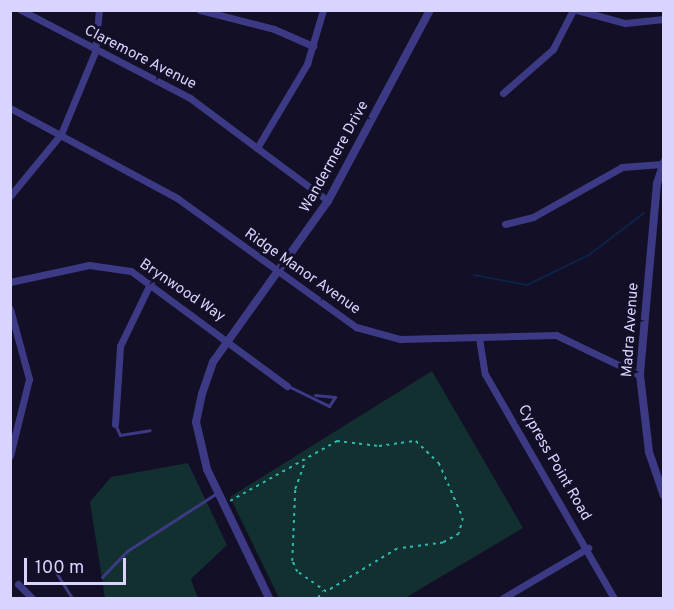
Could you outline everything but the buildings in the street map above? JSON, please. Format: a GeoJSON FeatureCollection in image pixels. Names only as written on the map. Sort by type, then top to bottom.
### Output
{"type":"FeatureCollection","features":[{"type":"Feature","properties":{"kind":"street","name":"Claremore Avenue"},"geometry":{"type":"LineString","coordinates":[[21,10],[95,52],[190,98],[328,201]]}},
{"type":"Feature","properties":{"kind":"street"},"geometry":{"type":"LineString","coordinates":[[10,196],[61,134],[95,52],[99,10]]}},
{"type":"Feature","properties":{"kind":"street"},"geometry":{"type":"LineString","coordinates":[[200,10],[274,29],[313,46]]}},
{"type":"Feature","properties":{"kind":"street"},"geometry":{"type":"LineString","coordinates":[[257,148],[313,46],[322,10]]}},
{"type":"Feature","properties":{"kind":"street","name":"Wandermere Drive"},"geometry":{"type":"LineString","coordinates":[[269,598],[224,504],[215,494],[196,422],[213,362],[279,273],[328,201],[430,10]]}},
{"type":"Feature","properties":{"kind":"street"},"geometry":{"type":"LineString","coordinates":[[503,93],[553,49],[575,10],[625,23],[663,20]]}},
{"type":"Feature","properties":{"kind":"street","name":"Ridge Manor Avenue"},"geometry":{"type":"LineString","coordinates":[[10,108],[177,198],[356,327],[400,339],[556,335],[640,375]]}},
{"type":"Feature","properties":{"kind":"street"},"geometry":{"type":"LineString","coordinates":[[506,224],[533,217],[622,166],[663,163]]}},
{"type":"Feature","properties":{"kind":"street","name":"Madra Avenue"},"geometry":{"type":"LineString","coordinates":[[663,163],[640,375],[649,452],[663,496]]}},
{"type":"Feature","properties":{"kind":"street","name":"Brynwood Way"},"geometry":{"type":"LineString","coordinates":[[10,282],[105,265],[151,282],[229,338],[287,386]]}},
{"type":"Feature","properties":{"kind":"street"},"geometry":{"type":"LineString","coordinates":[[115,424],[120,346],[151,282]]}},
{"type":"Feature","properties":{"kind":"street"},"geometry":{"type":"LineString","coordinates":[[10,309],[29,379],[10,456]]}},
{"type":"Feature","properties":{"kind":"street","name":"Cypress Point Road"},"geometry":{"type":"LineString","coordinates":[[479,338],[485,374],[588,548],[614,598]]}},
{"type":"Feature","properties":{"kind":"street"},"geometry":{"type":"LineString","coordinates":[[503,598],[588,548]]}},
{"type":"Feature","properties":{"kind":"street"},"geometry":{"type":"LineString","coordinates":[[18,584],[32,598]]}},
{"type":"Feature","properties":{"kind":"lane"},"geometry":{"type":"LineString","coordinates":[[287,386],[315,395],[329,406],[335,398],[333,394],[315,395]]}},
{"type":"Feature","properties":{"kind":"lane"},"geometry":{"type":"LineString","coordinates":[[115,424],[120,435],[150,430]]}},
{"type":"Feature","properties":{"kind":"lane"},"geometry":{"type":"LineString","coordinates":[[102,577],[127,551],[215,494]]}},
{"type":"Feature","properties":{"kind":"lane"},"geometry":{"type":"LineString","coordinates":[[50,563],[72,598]]}},
{"type":"Feature","properties":{"kind":"path"},"geometry":{"type":"LineString","coordinates":[[224,504],[337,441],[379,446],[416,441],[439,463],[463,518],[452,540],[397,549],[331,592],[322,591],[297,572],[292,561],[295,489],[304,460]]}},
{"type":"Feature","properties":{"kind":"path"},"geometry":{"type":"LineString","coordinates":[[318,598],[322,591]]}},
{"type":"Feature","properties":{"kind":"green space"},"geometry":{"type":"Polygon","coordinates":[[[432,371],[523,528],[405,598],[279,598],[230,497],[432,371]]]}},
{"type":"Feature","properties":{"kind":"green space"},"geometry":{"type":"Polygon","coordinates":[[[188,463],[227,545],[191,579],[198,598],[105,598],[90,502],[111,477],[188,463]]]}},
{"type":"Feature","properties":{"kind":"waterway"},"geometry":{"type":"LineString","coordinates":[[474,275],[527,285],[589,255],[644,213]]}}]}
